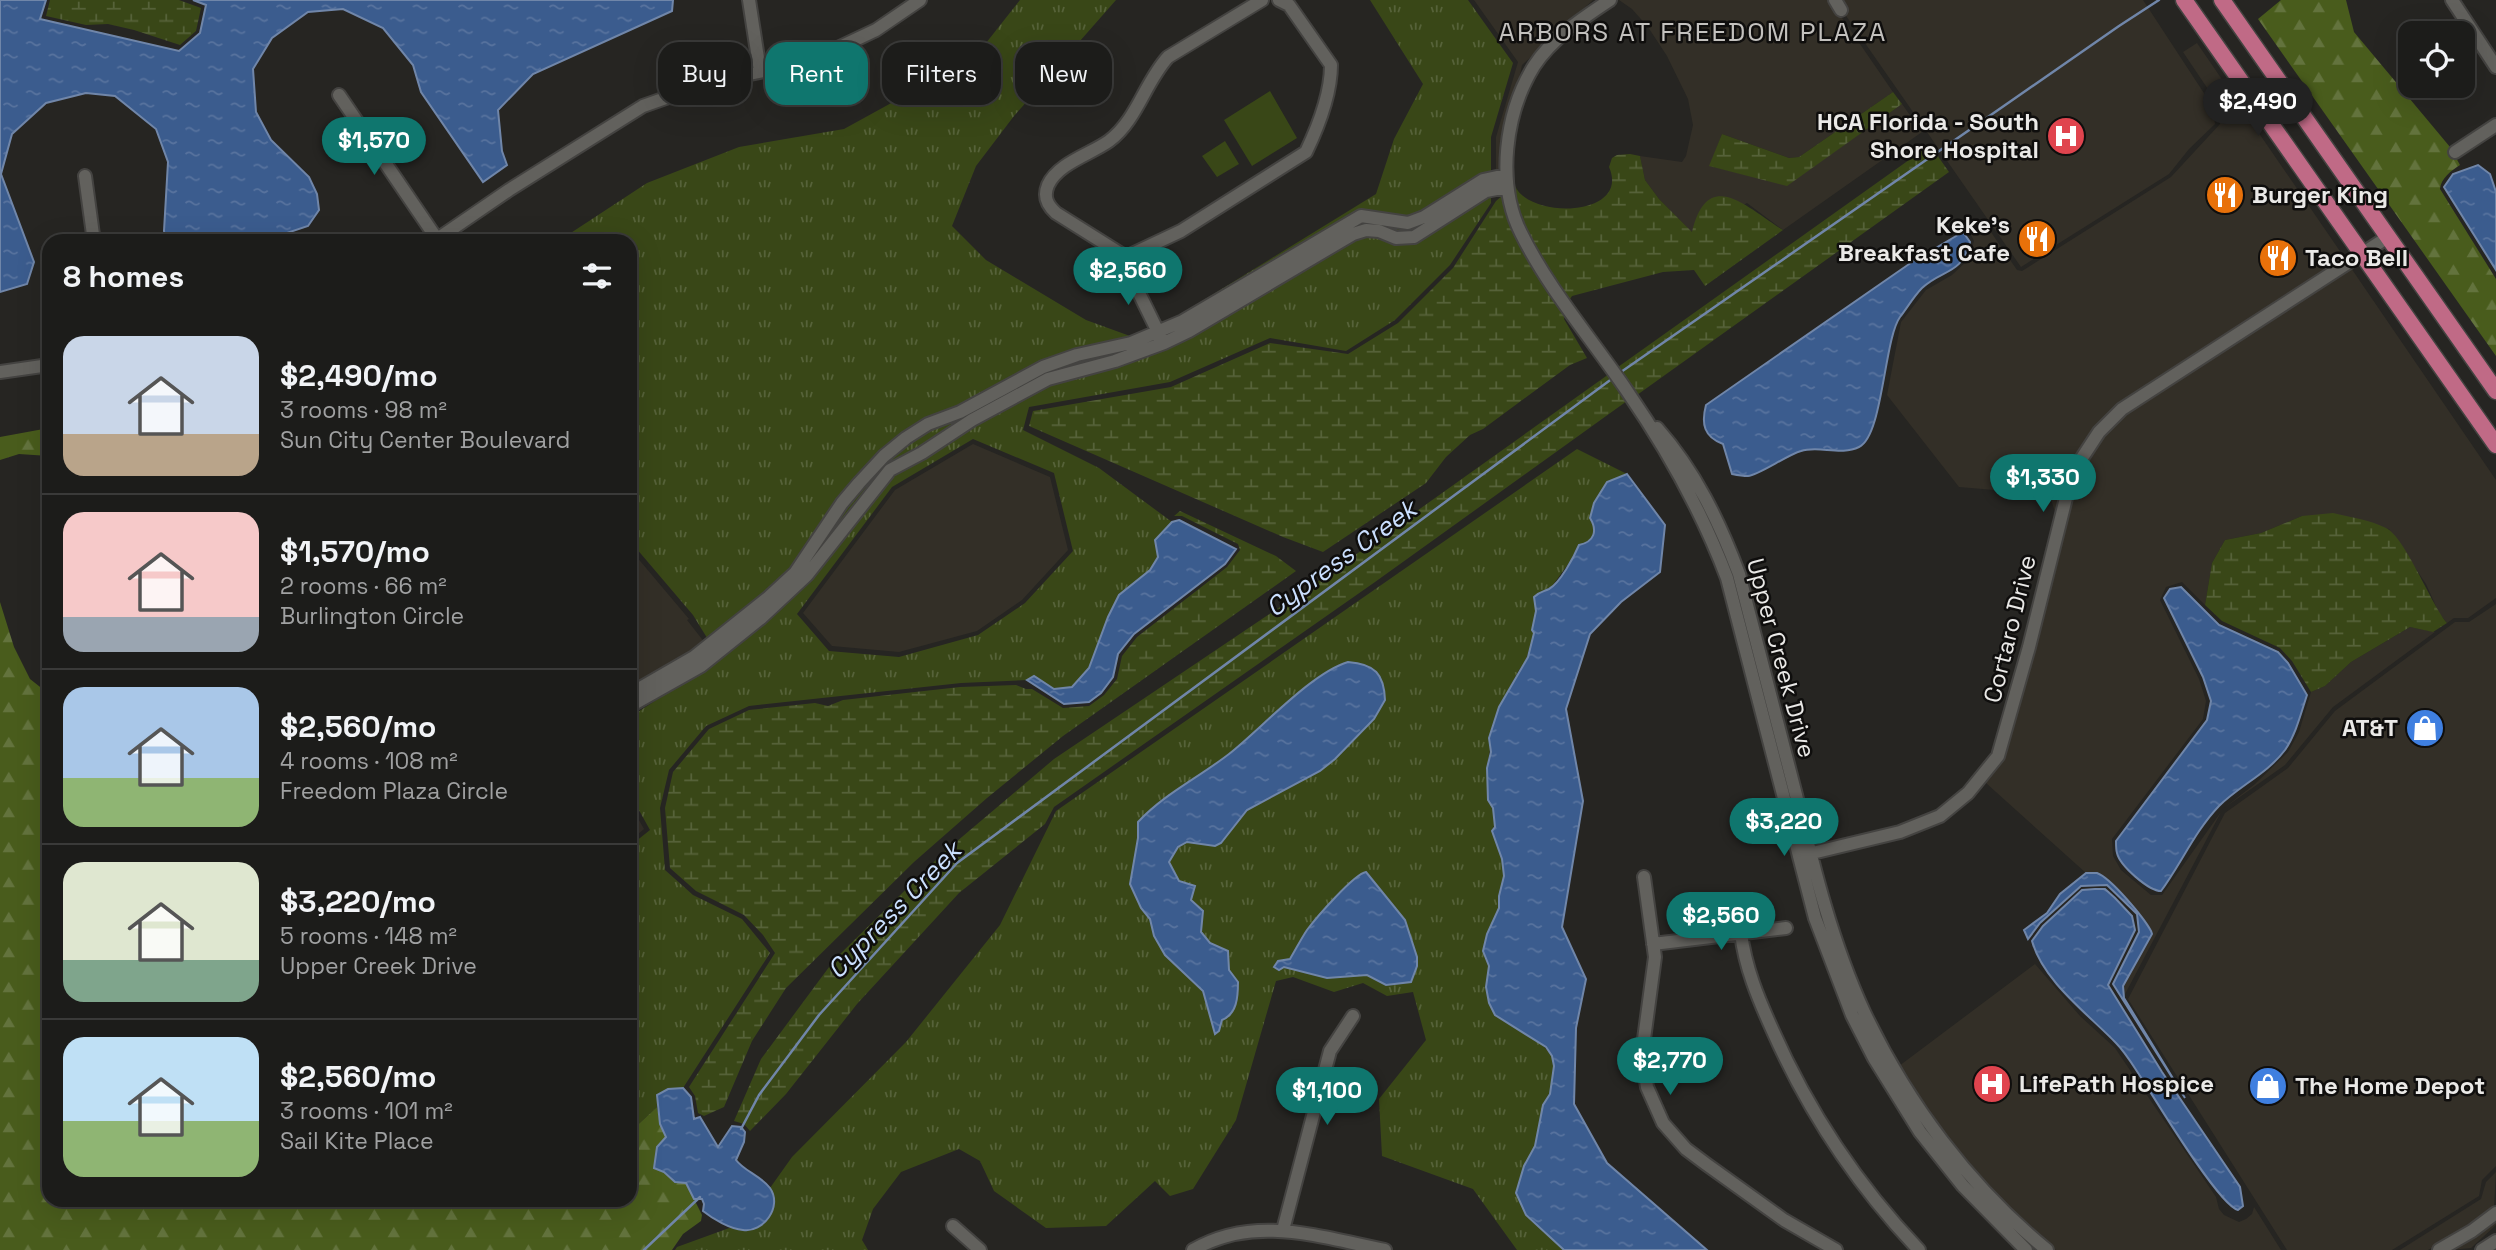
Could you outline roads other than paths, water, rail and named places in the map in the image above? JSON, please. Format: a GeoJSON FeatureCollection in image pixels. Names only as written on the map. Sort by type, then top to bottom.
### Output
{"type":"FeatureCollection","features":[{"type":"Feature","properties":{"kind":"main road"},"geometry":{"type":"LineString","coordinates":[[2184,0],[2496,444]]}},
{"type":"Feature","properties":{"kind":"main road"},"geometry":{"type":"LineString","coordinates":[[2222,0],[2496,391]]}},
{"type":"Feature","properties":{"kind":"street"},"geometry":{"type":"LineString","coordinates":[[748,0],[760,71]]}},
{"type":"Feature","properties":{"kind":"street"},"geometry":{"type":"LineString","coordinates":[[444,234],[643,106],[711,82],[804,61],[844,47],[885,25],[920,0]]}},
{"type":"Feature","properties":{"kind":"street"},"geometry":{"type":"LineString","coordinates":[[1161,337],[1138,291],[1126,257],[1056,213],[1048,205],[1045,194],[1049,182],[1058,172],[1110,140],[1125,124],[1157,69],[1168,57],[1262,0]]}},
{"type":"Feature","properties":{"kind":"street"},"geometry":{"type":"LineString","coordinates":[[1126,257],[1181,231],[1306,152],[1331,77],[1331,65],[1289,5],[1279,0]]}},
{"type":"Feature","properties":{"kind":"street","name":"Upper Creek Drive"},"geometry":{"type":"LineString","coordinates":[[1609,0],[1553,43],[1534,66],[1511,121],[1507,181],[1514,216],[1535,260],[1638,407],[1667,439],[1701,488],[1722,528],[1739,574],[1806,855],[1815,918],[1835,974],[1874,1058],[1937,1155],[1963,1186],[2026,1250]]}},
{"type":"Feature","properties":{"kind":"street"},"geometry":{"type":"LineString","coordinates":[[2452,0],[2496,67]]}},
{"type":"Feature","properties":{"kind":"street"},"geometry":{"type":"LineString","coordinates":[[339,95],[431,234]]}},
{"type":"Feature","properties":{"kind":"street"},"geometry":{"type":"LineString","coordinates":[[2455,152],[2496,125]]}},
{"type":"Feature","properties":{"kind":"street"},"geometry":{"type":"LineString","coordinates":[[85,176],[93,234]]}},
{"type":"Feature","properties":{"kind":"street"},"geometry":{"type":"LineString","coordinates":[[637,690],[694,657],[769,597],[795,572],[842,503],[859,483],[884,456],[928,424],[960,412],[1043,367],[1077,355],[1189,331],[1353,234],[1366,230],[1379,231],[1396,238],[1414,237],[1486,191],[1507,181]]}},
{"type":"Feature","properties":{"kind":"street","name":"Cortaro Drive"},"geometry":{"type":"LineString","coordinates":[[1806,855],[1900,832],[1940,816],[1968,793],[1998,755],[2029,647],[2069,486],[2080,461],[2099,432],[2122,409],[2388,237]]}},
{"type":"Feature","properties":{"kind":"street"},"geometry":{"type":"LineString","coordinates":[[637,702],[701,667],[761,618],[807,575],[890,470],[922,453],[972,420],[1048,379],[1115,361],[1161,337]]}},
{"type":"Feature","properties":{"kind":"street"},"geometry":{"type":"LineString","coordinates":[[0,372],[42,366]]}},
{"type":"Feature","properties":{"kind":"street","name":"Upper Creek Drive"},"geometry":{"type":"LineString","coordinates":[[1806,855],[1846,968],[1887,1058],[1930,1125],[1972,1177],[2047,1250]]}},
{"type":"Feature","properties":{"kind":"street"},"geometry":{"type":"LineString","coordinates":[[1644,877],[1655,957],[1642,1054],[1647,1087],[1663,1123],[1686,1149],[1706,1164],[1784,1220],[1836,1250]]}},
{"type":"Feature","properties":{"kind":"street"},"geometry":{"type":"LineString","coordinates":[[1653,944],[1786,928]]}},
{"type":"Feature","properties":{"kind":"street"},"geometry":{"type":"LineString","coordinates":[[1741,933],[1744,954],[1758,997],[1786,1060],[1822,1127],[1888,1217],[1919,1250]]}},
{"type":"Feature","properties":{"kind":"street"},"geometry":{"type":"LineString","coordinates":[[1283,1230],[1330,1051],[1353,1016]]}},
{"type":"Feature","properties":{"kind":"street"},"geometry":{"type":"LineString","coordinates":[[2439,1250],[2496,1213]]}},
{"type":"Feature","properties":{"kind":"street"},"geometry":{"type":"LineString","coordinates":[[953,1226],[980,1250]]}},
{"type":"Feature","properties":{"kind":"street"},"geometry":{"type":"LineString","coordinates":[[1194,1250],[1238,1232],[1283,1230],[1385,1250]]}},
{"type":"Feature","properties":{"kind":"street"},"geometry":{"type":"LineString","coordinates":[[2482,1250],[2496,1241]]}},
{"type":"Feature","properties":{"kind":"water"},"geometry":{"type":"Polygon","coordinates":[[[0,0],[46,0],[40,19],[179,51],[200,33],[206,5],[193,0],[673,0],[672,11],[533,74],[498,110],[502,151],[507,165],[483,182],[421,92],[413,65],[383,28],[343,9],[308,12],[272,38],[253,69],[256,112],[271,140],[309,177],[317,194],[319,210],[308,226],[284,234],[165,234],[168,162],[156,129],[115,96],[86,93],[46,103],[12,134],[1,174],[34,262],[27,284],[0,292],[0,0]]]}},
{"type":"Feature","properties":{"kind":"water"},"geometry":{"type":"Polygon","coordinates":[[[2478,165],[2490,174],[2496,192],[2496,270],[2444,187],[2453,174],[2478,165]]]}},
{"type":"Feature","properties":{"kind":"water"},"geometry":{"type":"Polygon","coordinates":[[[1963,232],[1970,242],[1962,260],[1922,288],[1900,317],[1890,345],[1878,407],[1867,439],[1852,450],[1808,449],[1753,475],[1732,474],[1723,444],[1708,434],[1704,424],[1706,405],[1912,262],[1963,232]]]}},
{"type":"Feature","properties":{"kind":"water"},"geometry":{"type":"Polygon","coordinates":[[[1627,474],[1665,525],[1660,572],[1621,602],[1590,634],[1566,709],[1583,801],[1562,927],[1586,979],[1576,1028],[1574,1104],[1607,1163],[1707,1250],[1564,1250],[1526,1215],[1516,1193],[1524,1166],[1535,1146],[1543,1105],[1550,1094],[1554,1066],[1546,1047],[1495,1015],[1486,987],[1489,966],[1483,951],[1487,934],[1499,908],[1504,876],[1502,859],[1492,831],[1495,827],[1493,808],[1488,800],[1487,768],[1491,752],[1489,738],[1499,707],[1528,657],[1534,633],[1534,597],[1558,581],[1579,545],[1591,539],[1594,527],[1590,518],[1594,503],[1607,482],[1627,474]]]}},
{"type":"Feature","properties":{"kind":"water"},"geometry":{"type":"Polygon","coordinates":[[[1179,520],[1236,549],[1225,564],[1134,634],[1118,654],[1113,677],[1101,693],[1089,702],[1064,704],[1027,680],[1034,676],[1054,689],[1072,687],[1089,668],[1119,595],[1150,570],[1158,557],[1155,540],[1172,522],[1179,520]]]}},
{"type":"Feature","properties":{"kind":"water"},"geometry":{"type":"Polygon","coordinates":[[[2181,587],[2219,625],[2278,652],[2288,663],[2307,695],[2285,750],[2270,766],[2227,799],[2210,816],[2161,891],[2149,887],[2129,871],[2119,858],[2116,841],[2207,720],[2211,701],[2203,677],[2164,598],[2170,589],[2181,587]]]}},
{"type":"Feature","properties":{"kind":"water"},"geometry":{"type":"Polygon","coordinates":[[[1348,662],[1371,668],[1383,683],[1385,700],[1374,719],[1320,771],[1247,810],[1221,843],[1215,846],[1187,842],[1178,847],[1169,862],[1179,881],[1195,886],[1191,900],[1203,911],[1201,932],[1210,943],[1228,951],[1229,970],[1238,982],[1234,1009],[1222,1020],[1219,1031],[1215,1034],[1203,991],[1165,955],[1154,936],[1150,919],[1141,908],[1130,884],[1138,822],[1170,795],[1229,754],[1303,689],[1348,662]]]}},
{"type":"Feature","properties":{"kind":"water"},"geometry":{"type":"Polygon","coordinates":[[[1366,872],[1405,920],[1417,957],[1417,966],[1411,982],[1386,985],[1367,975],[1327,978],[1274,967],[1278,961],[1290,959],[1318,916],[1344,888],[1366,872]]]}},
{"type":"Feature","properties":{"kind":"water"},"geometry":{"type":"Polygon","coordinates":[[[2086,873],[2097,873],[2110,882],[2135,908],[2151,931],[2152,934],[2123,986],[2124,998],[2185,1098],[2113,984],[2139,932],[2137,914],[2107,885],[2081,886],[2040,923],[2028,939],[2024,930],[2047,913],[2060,894],[2086,873]]]}},
{"type":"Feature","properties":{"kind":"water"},"geometry":{"type":"Polygon","coordinates":[[[2105,889],[2132,916],[2135,930],[2108,985],[2162,1072],[2240,1187],[2243,1206],[2238,1210],[2217,1191],[2204,1173],[2124,1052],[2056,983],[2038,956],[2032,941],[2043,926],[2082,890],[2105,889]]]}},
{"type":"Feature","properties":{"kind":"water"},"geometry":{"type":"Polygon","coordinates":[[[683,1088],[691,1097],[694,1119],[700,1117],[718,1147],[732,1126],[741,1127],[745,1132],[744,1142],[736,1160],[766,1184],[773,1195],[774,1203],[769,1217],[757,1227],[743,1230],[727,1226],[703,1211],[702,1199],[694,1199],[686,1183],[675,1182],[664,1172],[654,1168],[657,1147],[666,1137],[660,1124],[657,1095],[668,1089],[683,1088]]]}},
{"type":"Feature","properties":{"kind":"waterway","name":"Cypress Creek"},"geometry":{"type":"LineString","coordinates":[[1621,372],[2159,0]]}},
{"type":"Feature","properties":{"kind":"waterway","name":"Cypress Creek"},"geometry":{"type":"LineString","coordinates":[[741,1129],[759,1095],[819,1015],[957,863],[1613,378]]}},
{"type":"Feature","properties":{"kind":"waterway","name":"Cypress Creek"},"geometry":{"type":"LineString","coordinates":[[644,1250],[700,1197]]}},
{"type":"Feature","properties":{"kind":"place","name":"HCA Florida - South Shore Hospital"},"geometry":{"type":"Point","coordinates":[2066,136]}},
{"type":"Feature","properties":{"kind":"place","name":"Burger King"},"geometry":{"type":"Point","coordinates":[2225,195]}},
{"type":"Feature","properties":{"kind":"place","name":"Keke's Breakfast Cafe"},"geometry":{"type":"Point","coordinates":[2037,239]}},
{"type":"Feature","properties":{"kind":"place","name":"Taco Bell"},"geometry":{"type":"Point","coordinates":[2278,258]}},
{"type":"Feature","properties":{"kind":"place","name":"AT&T"},"geometry":{"type":"Point","coordinates":[2425,728]}},
{"type":"Feature","properties":{"kind":"place","name":"LifePath Hospice"},"geometry":{"type":"Point","coordinates":[1992,1084]}},
{"type":"Feature","properties":{"kind":"place","name":"The Home Depot"},"geometry":{"type":"Point","coordinates":[2268,1086]}},
{"type":"Feature","properties":{"kind":"district","name":"ARBORS AT FREEDOM PLAZA"},"geometry":{"type":"Point","coordinates":[1693,32]}}]}
